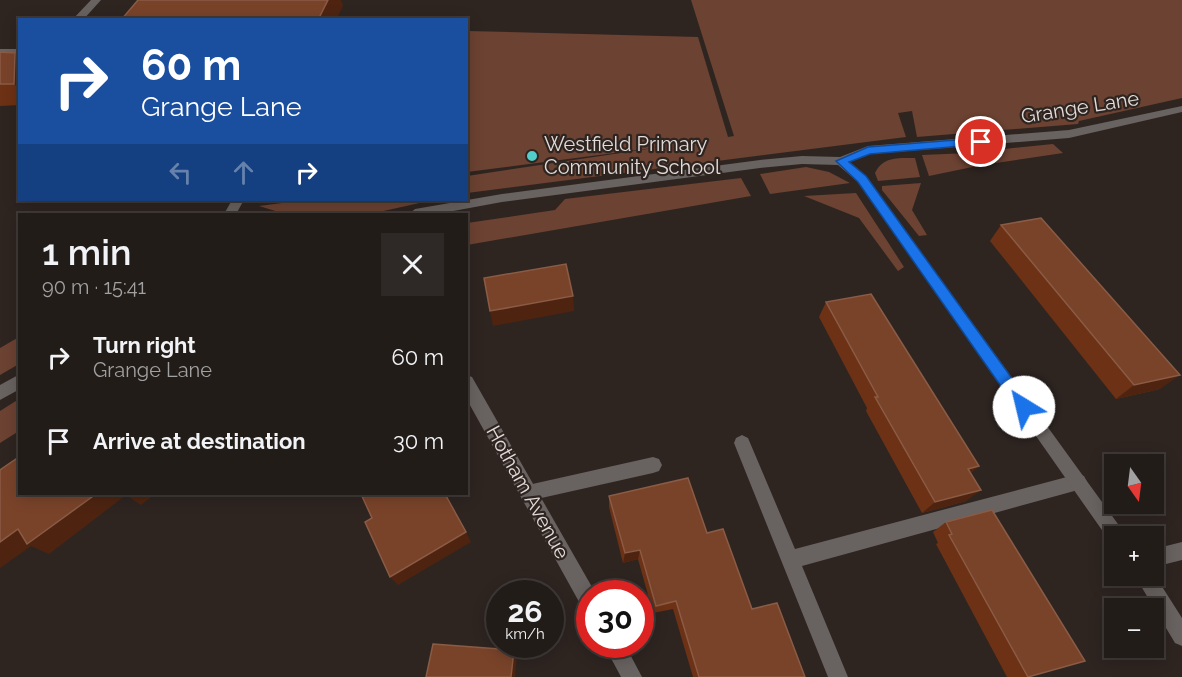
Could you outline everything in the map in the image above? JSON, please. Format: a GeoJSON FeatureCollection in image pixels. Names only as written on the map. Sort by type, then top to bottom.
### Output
{"type":"FeatureCollection","features":[{"type":"Feature","properties":{"kind":"street"},"geometry":{"type":"LineString","coordinates":[[79,18],[96,0]]}},
{"type":"Feature","properties":{"kind":"street"},"geometry":{"type":"LineString","coordinates":[[0,52],[18,52]]}},
{"type":"Feature","properties":{"kind":"street","name":"Grange Lane"},"geometry":{"type":"LineString","coordinates":[[420,213],[502,198],[713,170],[802,160],[841,161],[868,150],[1069,134],[1182,109]]}},
{"type":"Feature","properties":{"kind":"street"},"geometry":{"type":"LineString","coordinates":[[841,161],[862,179],[1109,526]]}},
{"type":"Feature","properties":{"kind":"street"},"geometry":{"type":"LineString","coordinates":[[0,393],[18,382]]}},
{"type":"Feature","properties":{"kind":"street","name":"Hotham Avenue"},"geometry":{"type":"LineString","coordinates":[[468,386],[577,580]]}},
{"type":"Feature","properties":{"kind":"street"},"geometry":{"type":"LineString","coordinates":[[742,443],[838,677]]}},
{"type":"Feature","properties":{"kind":"street"},"geometry":{"type":"LineString","coordinates":[[528,493],[653,465]]}},
{"type":"Feature","properties":{"kind":"street"},"geometry":{"type":"LineString","coordinates":[[790,560],[1077,482]]}},
{"type":"Feature","properties":{"kind":"street"},"geometry":{"type":"LineString","coordinates":[[1164,555],[1182,550]]}},
{"type":"Feature","properties":{"kind":"street"},"geometry":{"type":"LineString","coordinates":[[1150,586],[1182,636]]}},
{"type":"Feature","properties":{"kind":"street"},"geometry":{"type":"LineString","coordinates":[[621,658],[632,677]]}},
{"type":"Feature","properties":{"kind":"shaded area"},"geometry":{"type":"Polygon","coordinates":[[[691,0],[1182,0],[1182,98],[1079,121],[1078,124],[917,137],[912,111],[898,113],[906,137],[468,193],[468,176],[661,147],[468,172],[468,31],[698,37],[728,137],[734,136],[691,0]]]}},
{"type":"Feature","properties":{"kind":"shaded area"},"geometry":{"type":"Polygon","coordinates":[[[1053,144],[1063,153],[996,163],[985,151],[1053,144]]]}},
{"type":"Feature","properties":{"kind":"shaded area"},"geometry":{"type":"Polygon","coordinates":[[[969,153],[982,165],[929,176],[922,155],[969,153]]]}},
{"type":"Feature","properties":{"kind":"shaded area"},"geometry":{"type":"Polygon","coordinates":[[[915,158],[920,177],[878,181],[875,173],[882,163],[892,159],[915,158]]]}},
{"type":"Feature","properties":{"kind":"shaded area"},"geometry":{"type":"Polygon","coordinates":[[[806,167],[829,172],[850,183],[770,194],[760,174],[806,167]]]}},
{"type":"Feature","properties":{"kind":"shaded area"},"geometry":{"type":"Polygon","coordinates":[[[741,178],[751,196],[468,245],[468,223],[555,210],[565,199],[741,178]]]}},
{"type":"Feature","properties":{"kind":"shaded area"},"geometry":{"type":"Polygon","coordinates":[[[921,183],[912,210],[927,235],[919,236],[882,190],[882,186],[921,183]]]}},
{"type":"Feature","properties":{"kind":"shaded area"},"geometry":{"type":"Polygon","coordinates":[[[856,193],[904,267],[898,271],[859,218],[804,196],[856,193]]]}},
{"type":"Feature","properties":{"kind":"shaded area"},"geometry":{"type":"Polygon","coordinates":[[[297,201],[428,201],[374,213],[282,213],[259,206],[297,201]]]}},
{"type":"Feature","properties":{"kind":"shaded area"},"geometry":{"type":"Polygon","coordinates":[[[18,338],[18,365],[0,375],[0,348],[18,338]]]}},
{"type":"Feature","properties":{"kind":"shaded area"},"geometry":{"type":"Polygon","coordinates":[[[18,400],[18,432],[0,443],[0,411],[18,400]]]}},
{"type":"Feature","properties":{"kind":"building"},"geometry":{"type":"Polygon","coordinates":[[[138,0],[328,0],[319,18],[123,18],[138,0]]]}},
{"type":"Feature","properties":{"kind":"building"},"geometry":{"type":"Polygon","coordinates":[[[0,52],[15,53],[14,84],[0,84],[0,52]]]}},
{"type":"Feature","properties":{"kind":"building"},"geometry":{"type":"Polygon","coordinates":[[[1041,218],[1180,375],[1134,385],[1001,225],[1041,218]]]}},
{"type":"Feature","properties":{"kind":"building"},"geometry":{"type":"Polygon","coordinates":[[[566,264],[573,296],[490,311],[484,278],[566,264]]]}},
{"type":"Feature","properties":{"kind":"building"},"geometry":{"type":"Polygon","coordinates":[[[871,294],[979,466],[968,469],[981,490],[935,502],[875,397],[878,397],[826,302],[871,294]]]}},
{"type":"Feature","properties":{"kind":"building"},"geometry":{"type":"Polygon","coordinates":[[[18,458],[18,495],[95,495],[27,544],[18,529],[0,542],[0,470],[18,458]]]}},
{"type":"Feature","properties":{"kind":"building"},"geometry":{"type":"Polygon","coordinates":[[[688,478],[707,533],[723,529],[752,609],[777,603],[805,677],[699,677],[676,601],[656,606],[654,580],[649,580],[640,550],[625,553],[609,496],[688,478]]]}},
{"type":"Feature","properties":{"kind":"building"},"geometry":{"type":"Polygon","coordinates":[[[361,495],[446,495],[466,532],[390,577],[365,522],[372,518],[361,495]]]}},
{"type":"Feature","properties":{"kind":"building"},"geometry":{"type":"Polygon","coordinates":[[[992,510],[1085,661],[1028,677],[949,535],[952,534],[946,522],[992,510]]]}},
{"type":"Feature","properties":{"kind":"building"},"geometry":{"type":"Polygon","coordinates":[[[433,644],[486,648],[486,658],[513,658],[511,677],[426,677],[433,644]]]}},
{"type":"Feature","properties":{"kind":"place","name":"Westfield Primary Community School"},"geometry":{"type":"Point","coordinates":[532,156]}},
{"type":"Feature","properties":{"kind":"route"},"geometry":{"type":"LineString","coordinates":[[981,142],[868,150],[841,161],[862,179],[1024,407]]}}]}
